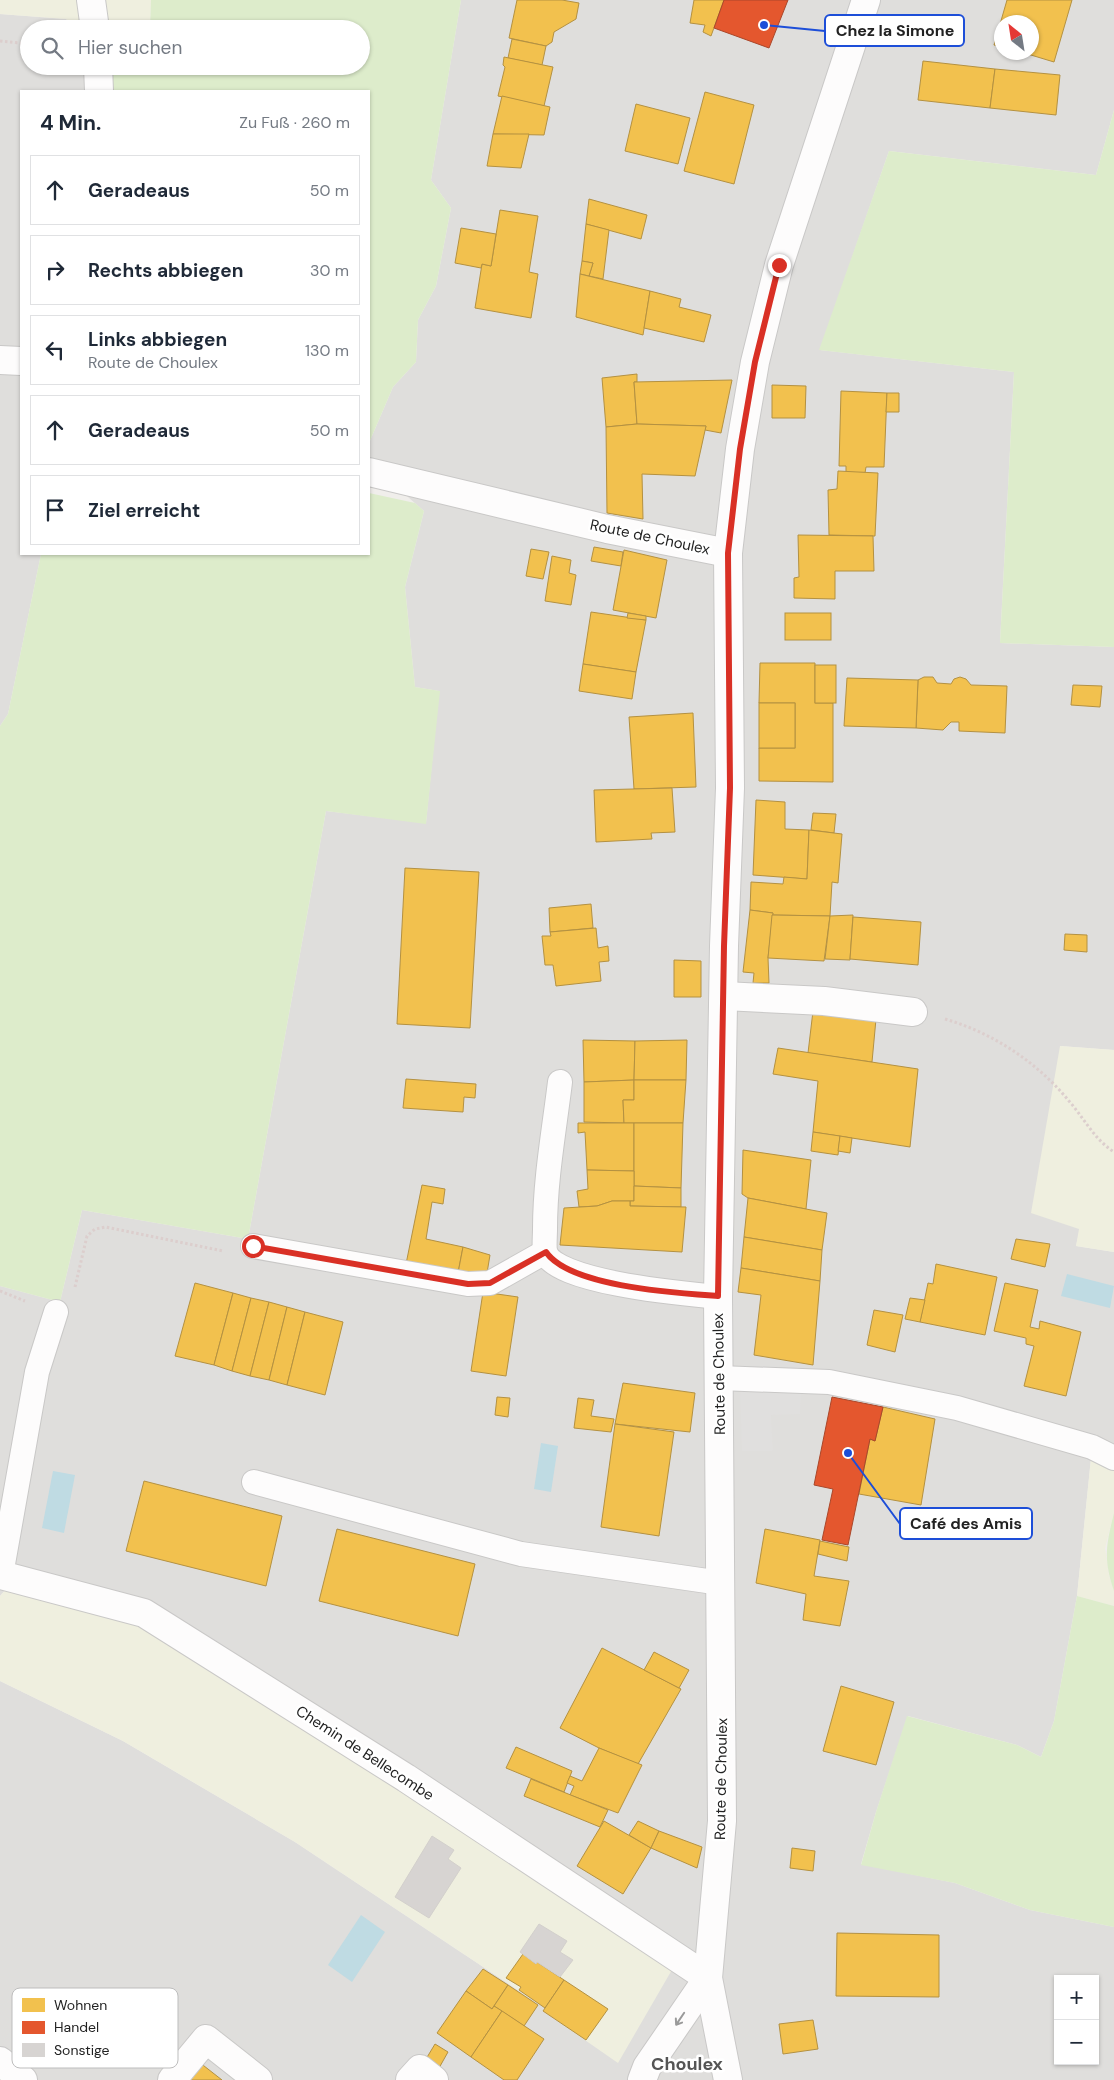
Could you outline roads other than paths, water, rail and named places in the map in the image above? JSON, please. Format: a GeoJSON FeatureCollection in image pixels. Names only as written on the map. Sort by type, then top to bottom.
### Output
{"type":"FeatureCollection","features":[{"type":"Feature","properties":{"kind":"street"},"geometry":{"type":"LineString","coordinates":[[91,0],[94,20]]}},
{"type":"Feature","properties":{"kind":"street"},"geometry":{"type":"LineString","coordinates":[[728,553],[740,449],[759,342],[799,199],[866,0]]}},
{"type":"Feature","properties":{"kind":"street"},"geometry":{"type":"LineString","coordinates":[[98,75],[98,90]]}},
{"type":"Feature","properties":{"kind":"street"},"geometry":{"type":"LineString","coordinates":[[0,360],[20,361]]}},
{"type":"Feature","properties":{"kind":"street","name":"Route de Choulex"},"geometry":{"type":"LineString","coordinates":[[370,472],[607,529],[728,553],[730,788],[718,1296],[722,1821],[708,1978],[728,2080]]}},
{"type":"Feature","properties":{"kind":"street"},"geometry":{"type":"LineString","coordinates":[[724,996],[824,1001],[913,1012]]}},
{"type":"Feature","properties":{"kind":"street","name":"Chemin de Bellecombe"},"geometry":{"type":"LineString","coordinates":[[1,1575],[144,1613],[406,1778],[708,1978]]}},
{"type":"Feature","properties":{"kind":"street"},"geometry":{"type":"LineString","coordinates":[[642,2080],[647,2068],[708,1978]]}},
{"type":"Feature","properties":{"kind":"street"},"geometry":{"type":"LineString","coordinates":[[172,2080],[206,2039],[258,2080]]}},
{"type":"Feature","properties":{"kind":"street"},"geometry":{"type":"LineString","coordinates":[[0,2061],[23,2080]]}},
{"type":"Feature","properties":{"kind":"street"},"geometry":{"type":"LineString","coordinates":[[410,2080],[420,2069],[434,2080]]}},
{"type":"Feature","properties":{"kind":"lane"},"geometry":{"type":"LineString","coordinates":[[560,1082],[545,1206],[546,1252],[552,1261],[592,1278],[654,1291],[718,1296]]}},
{"type":"Feature","properties":{"kind":"lane"},"geometry":{"type":"LineString","coordinates":[[253,1246],[468,1284],[490,1283],[546,1252]]}},
{"type":"Feature","properties":{"kind":"lane"},"geometry":{"type":"LineString","coordinates":[[1,1575],[37,1372],[56,1312]]}},
{"type":"Feature","properties":{"kind":"lane"},"geometry":{"type":"LineString","coordinates":[[719,1378],[829,1382],[957,1408],[1092,1448],[1114,1458]]}},
{"type":"Feature","properties":{"kind":"lane"},"geometry":{"type":"LineString","coordinates":[[254,1482],[521,1554],[721,1583]]}},
{"type":"Feature","properties":{"kind":"water"},"geometry":{"type":"Polygon","coordinates":[[[1067,1274],[1114,1286],[1110,1308],[1061,1296],[1067,1274]]]}},
{"type":"Feature","properties":{"kind":"water"},"geometry":{"type":"Polygon","coordinates":[[[541,1443],[558,1446],[551,1492],[534,1489],[541,1443]]]}},
{"type":"Feature","properties":{"kind":"water"},"geometry":{"type":"Polygon","coordinates":[[[53,1471],[75,1475],[64,1533],[42,1528],[53,1471]]]}},
{"type":"Feature","properties":{"kind":"water"},"geometry":{"type":"Polygon","coordinates":[[[361,1915],[385,1932],[352,1982],[328,1965],[361,1915]]]}},
{"type":"Feature","properties":{"kind":"place","name":"Chez la Simone"},"geometry":{"type":"Point","coordinates":[764,25]}},
{"type":"Feature","properties":{"kind":"place","name":"Café des Amis"},"geometry":{"type":"Point","coordinates":[848,1453]}},
{"type":"Feature","properties":{"kind":"district","name":"Choulex"},"geometry":{"type":"Point","coordinates":[687,2064]}}]}
